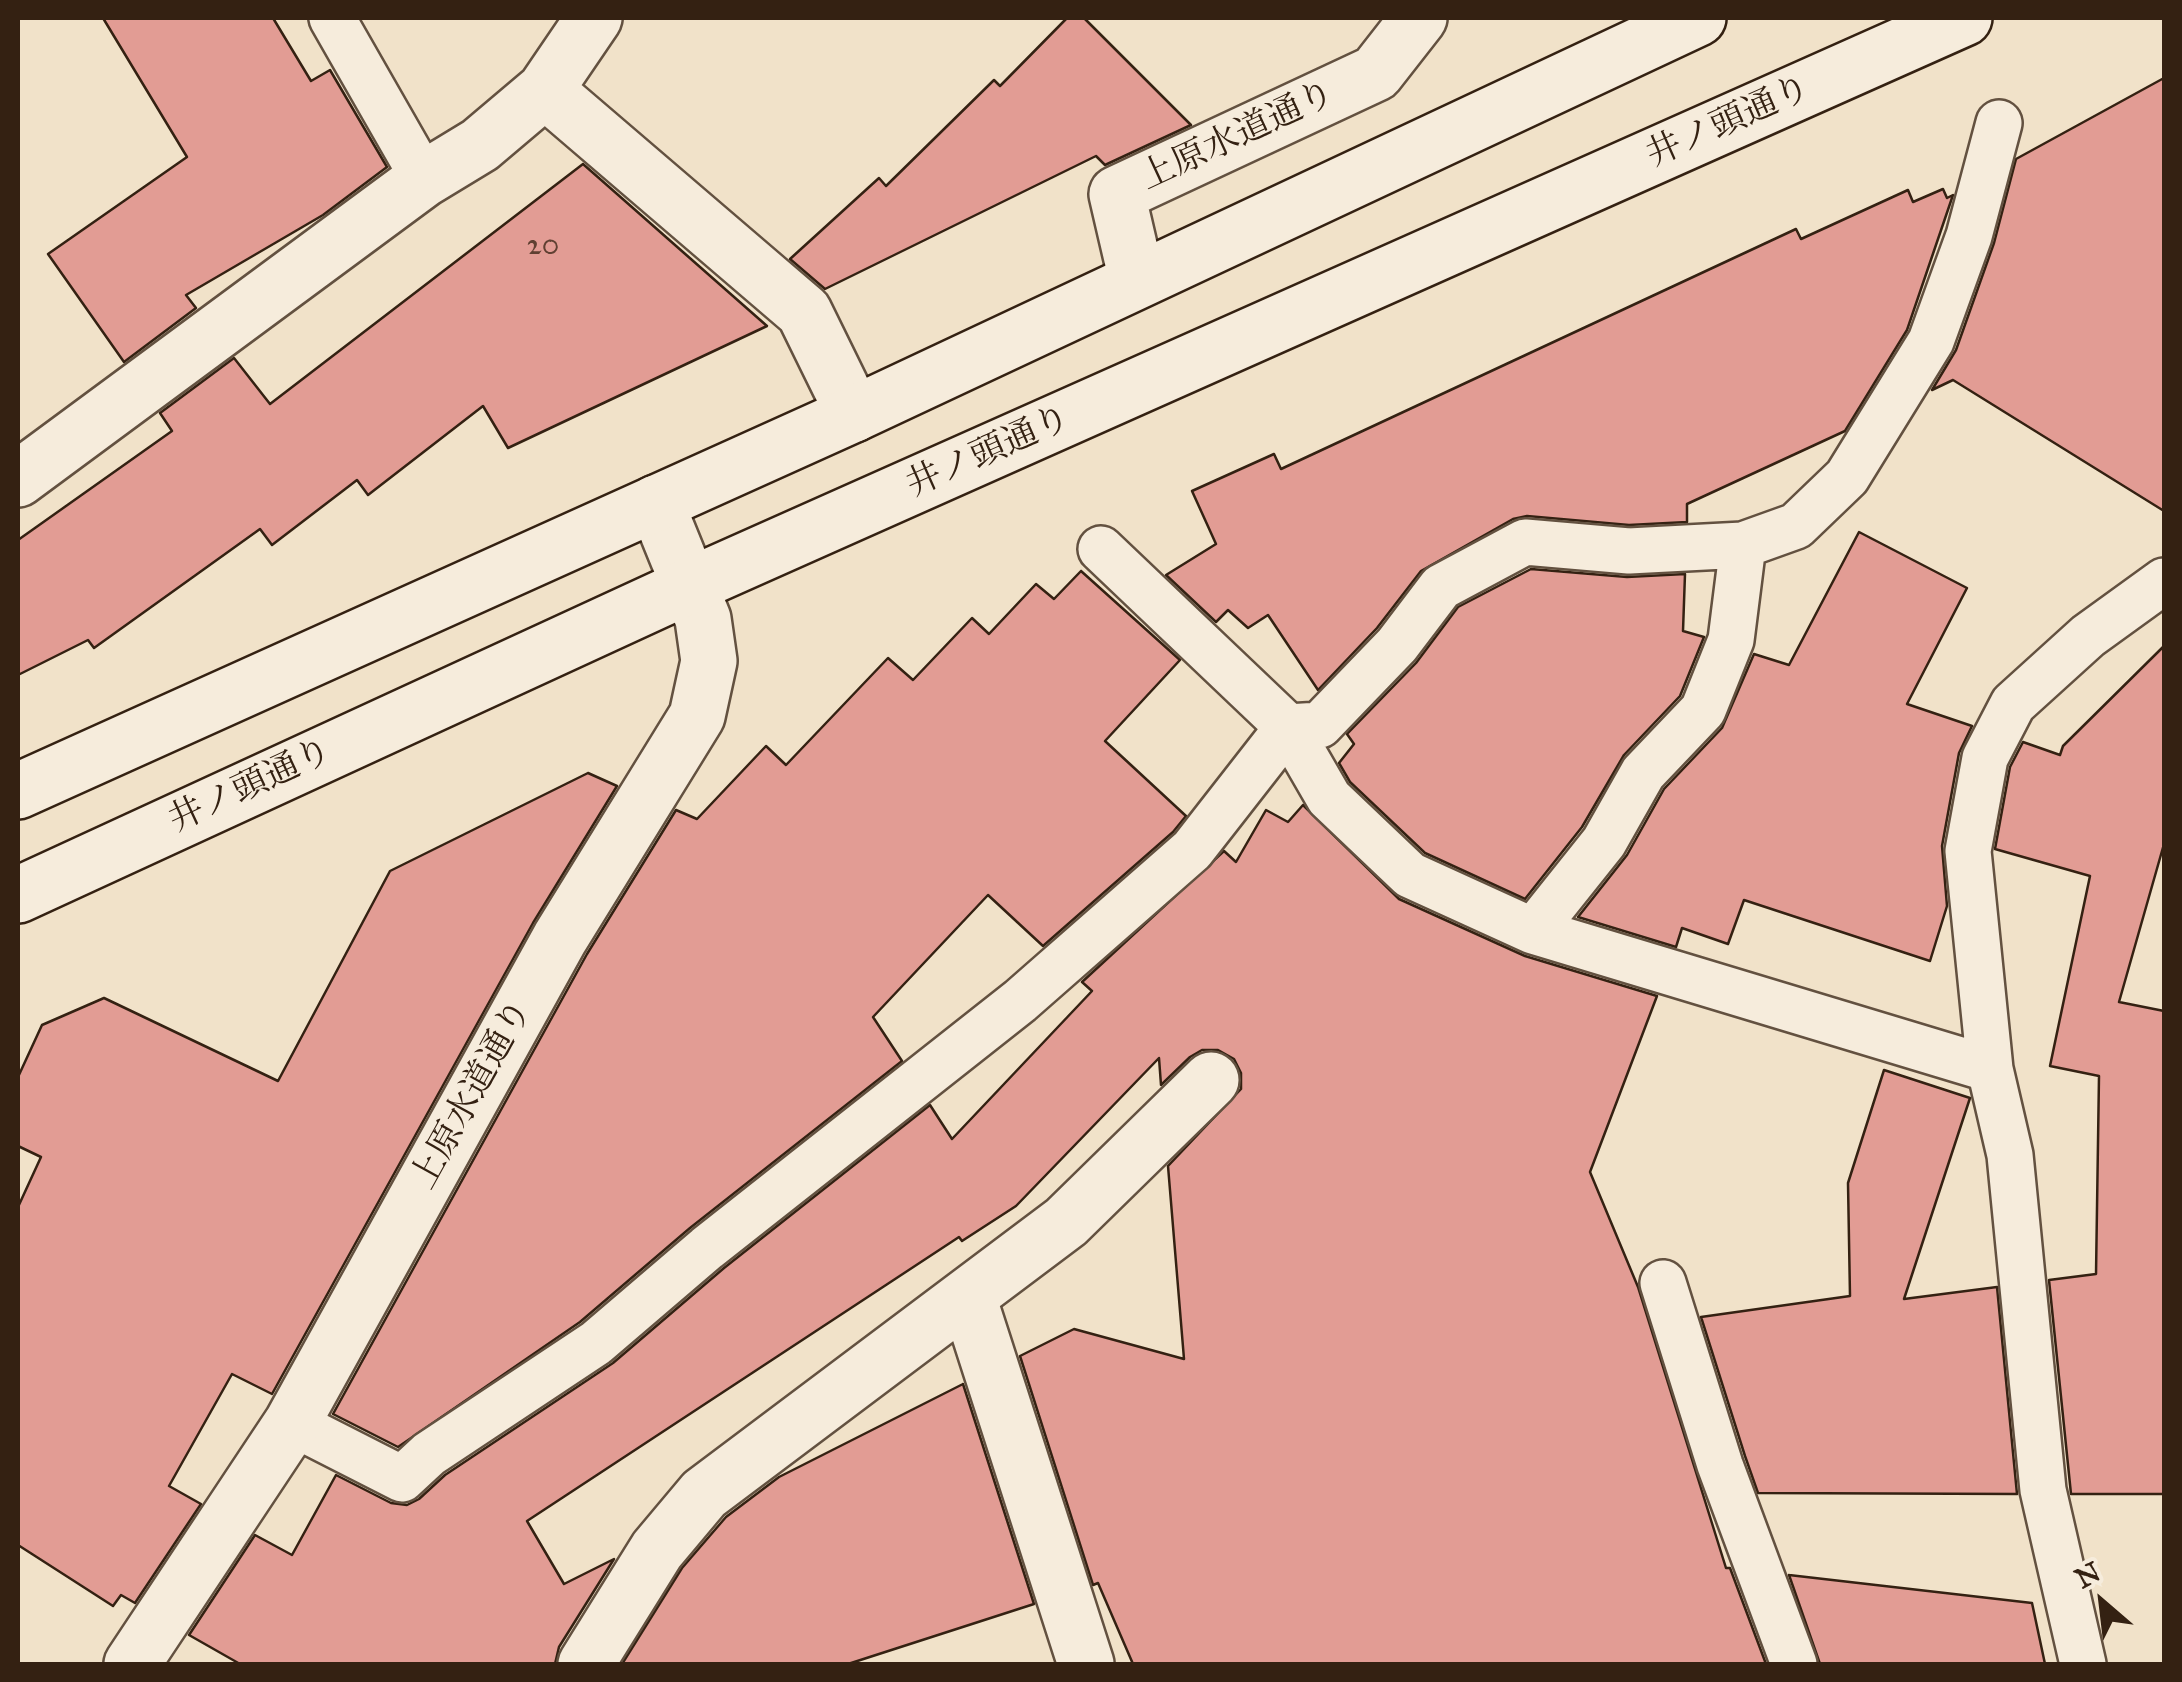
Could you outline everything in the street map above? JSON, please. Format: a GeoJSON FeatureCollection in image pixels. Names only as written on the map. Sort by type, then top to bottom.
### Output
{"type":"FeatureCollection","features":[{"type":"Feature","properties":{"kind":"street"},"geometry":{"type":"LineString","coordinates":[[18,479],[424,179],[480,145],[544,90],[594,18]]}},
{"type":"Feature","properties":{"kind":"street","name":"上原水道通り"},"geometry":{"type":"LineString","coordinates":[[1137,280],[1117,194],[1376,72],[1420,18]]}},
{"type":"Feature","properties":{"kind":"street"},"geometry":{"type":"LineString","coordinates":[[18,790],[854,414],[1698,18]]}},
{"type":"Feature","properties":{"kind":"street","name":"井ノ頭通り"},"geometry":{"type":"LineString","coordinates":[[18,895],[690,585],[1964,18]]}},
{"type":"Feature","properties":{"kind":"street"},"geometry":{"type":"LineString","coordinates":[[544,90],[804,312],[854,414]]}},
{"type":"Feature","properties":{"kind":"street","name":"上原水道通り"},"geometry":{"type":"LineString","coordinates":[[132,1664],[292,1422],[560,938],[696,716],[709,661],[704,619],[656,504]]}},
{"type":"Feature","properties":{"kind":"street"},"geometry":{"type":"LineString","coordinates":[[586,1664],[658,1550],[704,1494],[1066,1222],[1211,1080]]}},
{"type":"Feature","properties":{"kind":"street"},"geometry":{"type":"LineString","coordinates":[[968,1297],[1086,1664]]}},
{"type":"Feature","properties":{"kind":"lane"},"geometry":{"type":"LineString","coordinates":[[332,18],[424,179]]}},
{"type":"Feature","properties":{"kind":"lane"},"geometry":{"type":"LineString","coordinates":[[292,1422],[402,1479],[428,1454],[596,1344],[707,1248],[1020,1001],[1192,850],[1288,727],[1320,724],[1397,644],[1442,587],[1525,542],[1629,551],[1742,545],[1796,526],[1846,477],[1885,421],[1930,341],[1969,236],[2000,123]]}},
{"type":"Feature","properties":{"kind":"lane"},"geometry":{"type":"LineString","coordinates":[[1533,931],[1604,842],[1643,772],[1703,710],[1731,640],[1742,545]]}},
{"type":"Feature","properties":{"kind":"lane"},"geometry":{"type":"LineString","coordinates":[[1101,550],[1288,727],[1330,798],[1410,875],[1533,931],[1990,1068]]}},
{"type":"Feature","properties":{"kind":"lane"},"geometry":{"type":"LineString","coordinates":[[2083,1664],[2043,1490],[2010,1155],[1990,1068],[1968,851],[1986,758],[2013,704],[2088,636],[2164,581]]}},
{"type":"Feature","properties":{"kind":"lane"},"geometry":{"type":"LineString","coordinates":[[1663,1283],[1720,1465],[1794,1664]]}},
{"type":"Feature","properties":{"kind":"building"},"geometry":{"type":"Polygon","coordinates":[[[103,18],[273,18],[311,81],[330,70],[387,167],[323,215],[186,295],[196,308],[124,362],[48,254],[187,157],[103,18]]]}},
{"type":"Feature","properties":{"kind":"building"},"geometry":{"type":"Polygon","coordinates":[[[1067,18],[1084,18],[1191,125],[1105,165],[1096,156],[825,289],[790,259],[879,178],[886,186],[994,80],[1000,86],[1067,18]]]}},
{"type":"Feature","properties":{"kind":"building"},"geometry":{"type":"Polygon","coordinates":[[[2164,78],[2164,511],[1953,380],[1932,390],[1956,350],[1994,243],[2016,159],[2164,78]]]}},
{"type":"Feature","properties":{"kind":"building"},"geometry":{"type":"Polygon","coordinates":[[[583,164],[767,326],[508,448],[483,406],[368,495],[357,480],[272,545],[260,529],[94,648],[88,640],[18,675],[18,540],[172,431],[160,413],[234,358],[270,404],[583,164]]]}},
{"type":"Feature","properties":{"kind":"building"},"geometry":{"type":"Polygon","coordinates":[[[1943,189],[1947,198],[1953,195],[1907,330],[1845,431],[1687,504],[1687,522],[1629,525],[1527,516],[1513,519],[1421,571],[1377,628],[1318,690],[1268,615],[1248,628],[1228,610],[1216,622],[1166,575],[1216,544],[1192,491],[1274,454],[1281,469],[1796,229],[1801,239],[1908,190],[1913,202],[1943,189]]]}},
{"type":"Feature","properties":{"kind":"building"},"geometry":{"type":"Polygon","coordinates":[[[1859,532],[1967,588],[1907,704],[1972,726],[1959,753],[1942,846],[1947,906],[1930,961],[1744,900],[1728,944],[1682,928],[1676,947],[1578,917],[1627,855],[1664,789],[1722,728],[1754,654],[1789,665],[1859,532]]]}},
{"type":"Feature","properties":{"kind":"building"},"geometry":{"type":"Polygon","coordinates":[[[1531,569],[1627,577],[1685,574],[1683,631],[1704,637],[1680,696],[1624,755],[1582,827],[1525,899],[1425,853],[1350,782],[1339,763],[1354,744],[1347,734],[1416,663],[1458,607],[1531,569]]]}},
{"type":"Feature","properties":{"kind":"building"},"geometry":{"type":"Polygon","coordinates":[[[1081,571],[1180,660],[1105,741],[1186,816],[1173,832],[1043,946],[988,895],[873,1017],[902,1061],[690,1228],[580,1322],[398,1447],[333,1414],[587,954],[676,810],[697,819],[766,746],[786,765],[888,658],[913,680],[972,618],[989,634],[1036,584],[1054,599],[1081,571]]]}},
{"type":"Feature","properties":{"kind":"building"},"geometry":{"type":"Polygon","coordinates":[[[2164,646],[2164,844],[2119,1002],[2164,1011],[2164,1494],[2071,1494],[2049,1280],[2096,1274],[2099,1076],[2050,1066],[2090,876],[1995,849],[2010,767],[2023,742],[2060,755],[2063,746],[2164,646]]]}},
{"type":"Feature","properties":{"kind":"building"},"geometry":{"type":"Polygon","coordinates":[[[588,773],[617,786],[533,923],[272,1394],[232,1374],[169,1486],[201,1504],[135,1603],[121,1595],[113,1606],[18,1545],[18,1207],[41,1157],[18,1146],[18,1077],[42,1025],[104,998],[278,1081],[390,871],[588,773]]]}},
{"type":"Feature","properties":{"kind":"building"},"geometry":{"type":"Polygon","coordinates":[[[1303,805],[1399,899],[1525,956],[1657,996],[1590,1172],[1638,1287],[1726,1568],[1730,1568],[1766,1664],[1133,1664],[1098,1583],[1093,1585],[1020,1356],[1074,1329],[1184,1359],[1168,1166],[1241,1089],[1241,1073],[1234,1059],[1218,1050],[1202,1050],[1190,1057],[1161,1085],[1159,1058],[1016,1206],[962,1241],[959,1237],[527,1521],[564,1584],[614,1559],[559,1647],[555,1664],[240,1664],[189,1635],[255,1535],[292,1555],[336,1475],[391,1503],[407,1505],[419,1499],[445,1475],[613,1363],[724,1268],[930,1105],[952,1139],[1092,991],[1082,982],[1224,851],[1236,862],[1266,810],[1288,822],[1303,805]]]}},
{"type":"Feature","properties":{"kind":"building"},"geometry":{"type":"Polygon","coordinates":[[[1884,1070],[1970,1098],[1904,1299],[1997,1287],[2017,1494],[1758,1493],[1701,1317],[1850,1296],[1848,1183],[1884,1070]]]}},
{"type":"Feature","properties":{"kind":"building"},"geometry":{"type":"Polygon","coordinates":[[[963,1384],[1034,1604],[848,1664],[622,1664],[682,1568],[726,1517],[779,1477],[963,1384]]]}},
{"type":"Feature","properties":{"kind":"building"},"geometry":{"type":"Polygon","coordinates":[[[1789,1575],[2032,1603],[2045,1664],[1820,1664],[1789,1575]]]}}]}
